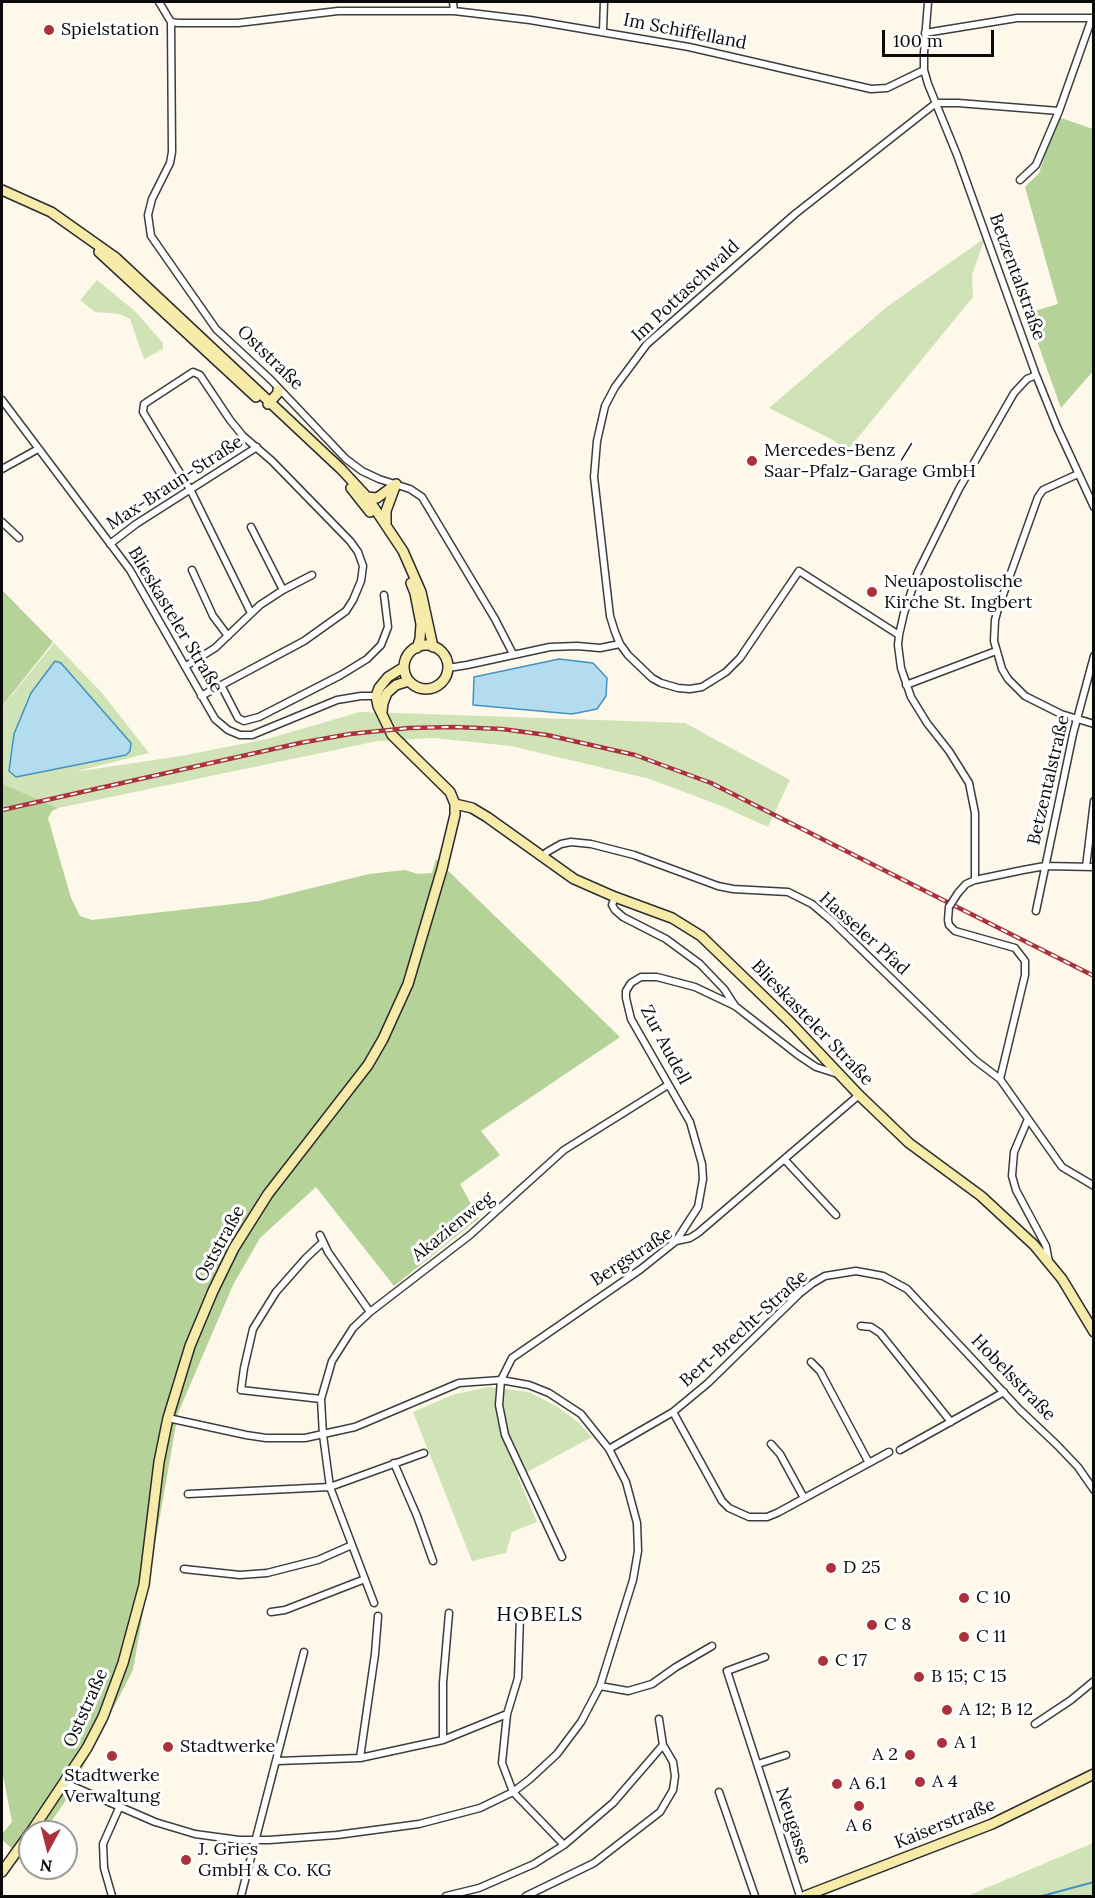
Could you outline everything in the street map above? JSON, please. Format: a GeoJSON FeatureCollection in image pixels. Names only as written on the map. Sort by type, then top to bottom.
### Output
{"type":"FeatureCollection","features":[{"type":"Feature","properties":{"kind":"main road","name":"Oststraße"},"geometry":{"type":"LineString","coordinates":[[2,190],[51,212],[111,262],[268,404]]}},
{"type":"Feature","properties":{"kind":"main road"},"geometry":{"type":"LineString","coordinates":[[268,404],[278,390]]}},
{"type":"Feature","properties":{"kind":"main road"},"geometry":{"type":"LineString","coordinates":[[268,404],[341,469],[367,497],[386,524],[403,551],[421,592],[433,647]]}},
{"type":"Feature","properties":{"kind":"main road"},"geometry":{"type":"LineString","coordinates":[[268,404],[338,474],[377,521],[397,554],[415,593],[421,624],[417,648]]}},
{"type":"Feature","properties":{"kind":"main road"},"geometry":{"type":"LineString","coordinates":[[367,497],[377,498],[396,484]]}},
{"type":"Feature","properties":{"kind":"main road"},"geometry":{"type":"LineString","coordinates":[[386,524],[386,511],[396,484]]}},
{"type":"Feature","properties":{"kind":"main road"},"geometry":{"type":"LineString","coordinates":[[404,667],[409,681],[420,688],[433,688],[443,681],[448,668],[443,653],[433,647],[417,648],[408,656],[404,667],[388,677],[378,688],[381,715],[392,735],[445,786],[454,804]]}},
{"type":"Feature","properties":{"kind":"main road"},"geometry":{"type":"LineString","coordinates":[[380,696],[396,685],[409,681]]}},
{"type":"Feature","properties":{"kind":"main road","name":"Oststraße"},"geometry":{"type":"LineString","coordinates":[[39,1820],[83,1755],[103,1717],[133,1632],[148,1562],[158,1471],[168,1418],[190,1346],[234,1248],[293,1159],[333,1113],[368,1065],[396,1011],[408,984],[442,869],[453,823],[454,804]]}},
{"type":"Feature","properties":{"kind":"main road","name":"Blieskasteler Straße"},"geometry":{"type":"LineString","coordinates":[[454,804],[472,808],[488,817],[574,879],[672,918],[701,936],[841,1075],[858,1095],[909,1143],[981,1196],[1049,1262],[1094,1332]]}},
{"type":"Feature","properties":{"kind":"main road","name":"Kaiserstraße"},"geometry":{"type":"LineString","coordinates":[[805,1896],[992,1824],[1094,1774]]}},
{"type":"Feature","properties":{"kind":"main road","name":"Oststraße"},"geometry":{"type":"LineString","coordinates":[[2,1872],[18,1849]]}},
{"type":"Feature","properties":{"kind":"street"},"geometry":{"type":"LineString","coordinates":[[159,2],[171,22]]}},
{"type":"Feature","properties":{"kind":"street"},"geometry":{"type":"LineString","coordinates":[[453,2],[454,11]]}},
{"type":"Feature","properties":{"kind":"street"},"geometry":{"type":"LineString","coordinates":[[603,31],[604,2]]}},
{"type":"Feature","properties":{"kind":"street","name":"Betzentalstraße"},"geometry":{"type":"LineString","coordinates":[[928,2],[924,70],[1036,375],[1078,474],[1092,497],[1094,507]]}},
{"type":"Feature","properties":{"kind":"street","name":"Im Schiffelland"},"geometry":{"type":"LineString","coordinates":[[171,22],[238,23],[338,11],[454,11],[603,31],[689,46],[871,89],[887,88],[924,70]]}},
{"type":"Feature","properties":{"kind":"street"},"geometry":{"type":"LineString","coordinates":[[925,33],[1017,18],[1093,18],[1059,111],[1036,165],[1020,180]]}},
{"type":"Feature","properties":{"kind":"street","name":"Oststraße"},"geometry":{"type":"LineString","coordinates":[[171,22],[172,152],[170,164],[152,199],[148,215],[151,236],[216,329],[271,380],[278,390],[346,459],[362,471],[410,489],[422,497],[495,619],[513,654]]}},
{"type":"Feature","properties":{"kind":"street"},"geometry":{"type":"LineString","coordinates":[[936,103],[1059,111]]}},
{"type":"Feature","properties":{"kind":"street","name":"Im Pottaschwald"},"geometry":{"type":"LineString","coordinates":[[899,635],[799,570],[740,658],[715,681],[702,687],[678,688],[661,683],[652,678],[628,655],[620,644],[610,616],[594,477],[597,441],[605,406],[615,387],[647,344],[795,214],[936,103]]}},
{"type":"Feature","properties":{"kind":"street"},"geometry":{"type":"LineString","coordinates":[[201,696],[304,641],[346,611],[353,600],[363,572],[358,552],[350,541],[257,447],[243,436],[200,375],[193,372],[144,404],[143,412],[191,491],[251,614]]}},
{"type":"Feature","properties":{"kind":"street"},"geometry":{"type":"LineString","coordinates":[[975,880],[975,813],[969,783],[949,751],[918,710],[906,685],[899,656],[899,635],[903,613],[918,572],[959,489],[1014,393],[1027,379],[1036,375]]}},
{"type":"Feature","properties":{"kind":"street","name":"Blieskasteler Straße"},"geometry":{"type":"LineString","coordinates":[[2,400],[130,570],[215,719],[228,730],[240,735],[252,735],[338,700],[361,696],[380,696]]}},
{"type":"Feature","properties":{"kind":"street","name":"Max-Braun-Straße"},"geometry":{"type":"LineString","coordinates":[[110,544],[136,524],[257,447]]}},
{"type":"Feature","properties":{"kind":"street"},"geometry":{"type":"LineString","coordinates":[[2,469],[39,448]]}},
{"type":"Feature","properties":{"kind":"street"},"geometry":{"type":"LineString","coordinates":[[1078,474],[1043,490],[1038,497],[995,620],[994,631],[996,651],[1002,669],[1024,696],[1050,710],[1094,724]]}},
{"type":"Feature","properties":{"kind":"street"},"geometry":{"type":"LineString","coordinates":[[2,522],[19,538]]}},
{"type":"Feature","properties":{"kind":"street"},"geometry":{"type":"LineString","coordinates":[[251,527],[283,590]]}},
{"type":"Feature","properties":{"kind":"street"},"geometry":{"type":"LineString","coordinates":[[192,570],[213,616],[228,636]]}},
{"type":"Feature","properties":{"kind":"street"},"geometry":{"type":"LineString","coordinates":[[186,666],[200,658],[283,590],[312,575]]}},
{"type":"Feature","properties":{"kind":"street"},"geometry":{"type":"LineString","coordinates":[[221,685],[238,718],[244,721],[259,717],[341,675],[367,659],[381,645],[388,627],[384,595]]}},
{"type":"Feature","properties":{"kind":"street"},"geometry":{"type":"LineString","coordinates":[[448,668],[563,645],[600,648],[620,644]]}},
{"type":"Feature","properties":{"kind":"street"},"geometry":{"type":"LineString","coordinates":[[906,685],[996,651]]}},
{"type":"Feature","properties":{"kind":"street","name":"Betzentalstraße"},"geometry":{"type":"LineString","coordinates":[[1036,911],[1077,719],[1094,656]]}},
{"type":"Feature","properties":{"kind":"street"},"geometry":{"type":"LineString","coordinates":[[1000,1079],[1025,975],[1025,961],[1015,948],[955,931],[949,925],[949,907],[966,884],[975,880],[1045,866],[1090,867],[1094,801]]}},
{"type":"Feature","properties":{"kind":"street","name":"Hasseler Pfad"},"geometry":{"type":"LineString","coordinates":[[542,857],[561,844],[571,842],[591,844],[634,855],[718,886],[788,892],[799,897],[831,920],[975,1060],[1000,1079],[1062,1167],[1094,1186]]}},
{"type":"Feature","properties":{"kind":"street"},"geometry":{"type":"LineString","coordinates":[[615,897],[612,905],[622,917],[666,939],[700,964],[724,989],[735,1006]]}},
{"type":"Feature","properties":{"kind":"street","name":"Zur Audell"},"geometry":{"type":"LineString","coordinates":[[676,1241],[698,1207],[703,1179],[702,1164],[690,1122],[631,1018],[626,998],[632,983],[637,978],[647,976],[673,980],[695,987],[735,1006],[798,1055],[826,1072],[841,1075]]}},
{"type":"Feature","properties":{"kind":"street","name":"Akazienweg"},"geometry":{"type":"LineString","coordinates":[[374,1603],[330,1487],[321,1399],[332,1361],[353,1328],[370,1312],[470,1235],[564,1150],[668,1085]]}},
{"type":"Feature","properties":{"kind":"street","name":"Bergstraße"},"geometry":{"type":"LineString","coordinates":[[501,1380],[512,1358],[641,1269],[676,1241],[682,1241],[698,1233],[858,1095]]}},
{"type":"Feature","properties":{"kind":"street"},"geometry":{"type":"LineString","coordinates":[[1028,1119],[1018,1140],[1012,1176],[1016,1190],[1046,1246],[1049,1262]]}},
{"type":"Feature","properties":{"kind":"street"},"geometry":{"type":"LineString","coordinates":[[785,1160],[836,1215]]}},
{"type":"Feature","properties":{"kind":"street"},"geometry":{"type":"LineString","coordinates":[[320,1235],[328,1252],[370,1312]]}},
{"type":"Feature","properties":{"kind":"street"},"geometry":{"type":"LineString","coordinates":[[321,1399],[241,1390],[254,1329],[276,1292],[323,1242]]}},
{"type":"Feature","properties":{"kind":"street","name":"Bert-Brecht-Straße"},"geometry":{"type":"LineString","coordinates":[[609,1449],[673,1412],[721,1371],[799,1294],[825,1276],[856,1271],[871,1273],[908,1289]]}},
{"type":"Feature","properties":{"kind":"street","name":"Hobelsstraße"},"geometry":{"type":"LineString","coordinates":[[908,1289],[1004,1392],[1064,1452],[1094,1490]]}},
{"type":"Feature","properties":{"kind":"street"},"geometry":{"type":"LineString","coordinates":[[861,1326],[871,1327],[880,1333],[951,1422]]}},
{"type":"Feature","properties":{"kind":"street"},"geometry":{"type":"LineString","coordinates":[[811,1362],[820,1371],[869,1462]]}},
{"type":"Feature","properties":{"kind":"street"},"geometry":{"type":"LineString","coordinates":[[65,1783],[118,1808],[195,1834],[255,1840],[337,1835],[419,1824],[480,1808],[513,1792],[546,1765],[568,1741],[590,1707],[600,1686],[633,1580],[638,1551],[637,1523],[626,1482],[609,1449],[591,1425],[567,1404],[529,1385],[501,1380],[459,1383],[355,1427],[304,1438],[266,1438],[168,1418]]}},
{"type":"Feature","properties":{"kind":"street"},"geometry":{"type":"LineString","coordinates":[[501,1380],[499,1406],[505,1435],[562,1557]]}},
{"type":"Feature","properties":{"kind":"street"},"geometry":{"type":"LineString","coordinates":[[900,1450],[1004,1392]]}},
{"type":"Feature","properties":{"kind":"street"},"geometry":{"type":"LineString","coordinates":[[673,1412],[715,1489],[729,1508],[749,1517],[767,1517],[888,1452]]}},
{"type":"Feature","properties":{"kind":"street"},"geometry":{"type":"LineString","coordinates":[[771,1444],[780,1454],[804,1498]]}},
{"type":"Feature","properties":{"kind":"street"},"geometry":{"type":"LineString","coordinates":[[188,1494],[330,1487],[424,1453]]}},
{"type":"Feature","properties":{"kind":"street"},"geometry":{"type":"LineString","coordinates":[[394,1463],[433,1561]]}},
{"type":"Feature","properties":{"kind":"street"},"geometry":{"type":"LineString","coordinates":[[184,1569],[240,1575],[267,1573],[318,1560],[352,1545]]}},
{"type":"Feature","properties":{"kind":"street"},"geometry":{"type":"LineString","coordinates":[[271,1612],[285,1610],[365,1579]]}},
{"type":"Feature","properties":{"kind":"street"},"geometry":{"type":"LineString","coordinates":[[443,1740],[443,1683],[449,1612]]}},
{"type":"Feature","properties":{"kind":"street"},"geometry":{"type":"LineString","coordinates":[[360,1758],[375,1654],[378,1616]]}},
{"type":"Feature","properties":{"kind":"street"},"geometry":{"type":"LineString","coordinates":[[520,1616],[519,1678],[507,1714],[502,1762],[513,1792],[564,1845]]}},
{"type":"Feature","properties":{"kind":"street"},"geometry":{"type":"LineString","coordinates":[[600,1686],[628,1692],[652,1684],[712,1646]]}},
{"type":"Feature","properties":{"kind":"street"},"geometry":{"type":"LineString","coordinates":[[241,1896],[304,1652]]}},
{"type":"Feature","properties":{"kind":"street","name":"Neugasse"},"geometry":{"type":"LineString","coordinates":[[765,1657],[727,1671],[800,1896]]}},
{"type":"Feature","properties":{"kind":"street"},"geometry":{"type":"LineString","coordinates":[[1035,1724],[1071,1701],[1094,1681]]}},
{"type":"Feature","properties":{"kind":"street"},"geometry":{"type":"LineString","coordinates":[[277,1761],[360,1758],[443,1740],[507,1714]]}},
{"type":"Feature","properties":{"kind":"street"},"geometry":{"type":"LineString","coordinates":[[526,1896],[594,1863],[660,1812],[673,1790],[675,1776],[673,1762],[663,1745],[659,1719]]}},
{"type":"Feature","properties":{"kind":"street"},"geometry":{"type":"LineString","coordinates":[[446,1896],[479,1888],[534,1864],[564,1845],[613,1803],[663,1745]]}},
{"type":"Feature","properties":{"kind":"street"},"geometry":{"type":"LineString","coordinates":[[758,1764],[786,1755]]}},
{"type":"Feature","properties":{"kind":"street"},"geometry":{"type":"LineString","coordinates":[[719,1792],[755,1896]]}},
{"type":"Feature","properties":{"kind":"street"},"geometry":{"type":"LineString","coordinates":[[112,1896],[104,1868],[103,1844],[118,1808]]}},
{"type":"Feature","properties":{"kind":"green space"},"geometry":{"type":"Polygon","coordinates":[[[1058,117],[1093,129],[1093,371],[1061,408],[1037,341],[1031,312],[1058,304],[1025,187],[1039,173],[1058,117]]]}},
{"type":"Feature","properties":{"kind":"green space"},"geometry":{"type":"Polygon","coordinates":[[[985,238],[972,275],[973,297],[847,451],[833,440],[769,408],[888,306],[985,238]]]}},
{"type":"Feature","properties":{"kind":"green space"},"geometry":{"type":"Polygon","coordinates":[[[97,280],[136,312],[163,343],[163,349],[144,359],[130,319],[119,314],[95,312],[80,300],[97,280]]]}},
{"type":"Feature","properties":{"kind":"green space"},"geometry":{"type":"Polygon","coordinates":[[[2,590],[53,642],[3,705],[2,711],[2,590]]]}},
{"type":"Feature","properties":{"kind":"green space"},"geometry":{"type":"Polygon","coordinates":[[[54,643],[102,693],[149,753],[74,772],[181,756],[267,739],[360,712],[685,723],[790,780],[768,827],[719,805],[650,779],[511,746],[434,738],[378,741],[58,808],[5,785],[2,779],[3,706],[54,643]]]}},
{"type":"Feature","properties":{"kind":"green space"},"geometry":{"type":"Polygon","coordinates":[[[2,779],[5,785],[58,808],[52,811],[48,818],[71,898],[80,916],[92,920],[259,901],[369,874],[405,870],[418,874],[432,873],[436,859],[620,1037],[481,1131],[500,1155],[460,1184],[479,1218],[394,1286],[316,1187],[260,1238],[233,1285],[178,1413],[133,1670],[66,1800],[52,1820],[18,1820],[18,1854],[2,1840],[2,1834],[12,1822],[2,1770],[2,779]]]}},
{"type":"Feature","properties":{"kind":"green space"},"geometry":{"type":"Polygon","coordinates":[[[489,1387],[529,1392],[558,1407],[578,1422],[592,1437],[518,1477],[537,1522],[512,1532],[506,1553],[472,1561],[413,1412],[455,1394],[489,1387]]]}},
{"type":"Feature","properties":{"kind":"green space"},"geometry":{"type":"Polygon","coordinates":[[[1093,1843],[1093,1896],[967,1896],[1093,1843]]]}},
{"type":"Feature","properties":{"kind":"water"},"geometry":{"type":"Polygon","coordinates":[[[559,659],[593,663],[607,678],[606,696],[597,709],[572,714],[473,705],[474,677],[559,659]]]}},
{"type":"Feature","properties":{"kind":"water"},"geometry":{"type":"Polygon","coordinates":[[[55,661],[61,663],[131,743],[130,751],[126,755],[16,777],[9,771],[14,734],[31,693],[55,661]]]}},
{"type":"Feature","properties":{"kind":"waterway"},"geometry":{"type":"LineString","coordinates":[[1042,1896],[1094,1882]]}},
{"type":"Feature","properties":{"kind":"railway"},"geometry":{"type":"LineString","coordinates":[[2,810],[300,743],[350,734],[409,728],[454,727],[502,729],[547,735],[635,755],[711,783],[1094,976]]}},
{"type":"Feature","properties":{"kind":"place","name":"Spielstation"},"geometry":{"type":"Point","coordinates":[49,30]}},
{"type":"Feature","properties":{"kind":"place","name":"Mercedes-Benz / Saar-Pfalz-Garage GmbH"},"geometry":{"type":"Point","coordinates":[752,461]}},
{"type":"Feature","properties":{"kind":"place","name":"Neuapostolische Kirche St. Ingbert"},"geometry":{"type":"Point","coordinates":[872,592]}},
{"type":"Feature","properties":{"kind":"place","name":"D 25"},"geometry":{"type":"Point","coordinates":[831,1568]}},
{"type":"Feature","properties":{"kind":"place","name":"C 10"},"geometry":{"type":"Point","coordinates":[964,1598]}},
{"type":"Feature","properties":{"kind":"place","name":"C 8"},"geometry":{"type":"Point","coordinates":[872,1625]}},
{"type":"Feature","properties":{"kind":"place","name":"C 11"},"geometry":{"type":"Point","coordinates":[964,1637]}},
{"type":"Feature","properties":{"kind":"place","name":"C 17"},"geometry":{"type":"Point","coordinates":[823,1661]}},
{"type":"Feature","properties":{"kind":"place","name":"B 15; C 15"},"geometry":{"type":"Point","coordinates":[919,1677]}},
{"type":"Feature","properties":{"kind":"place","name":"A 12; B 12"},"geometry":{"type":"Point","coordinates":[947,1710]}},
{"type":"Feature","properties":{"kind":"place","name":"A 1"},"geometry":{"type":"Point","coordinates":[942,1743]}},
{"type":"Feature","properties":{"kind":"place","name":"Stadtwerke"},"geometry":{"type":"Point","coordinates":[168,1747]}},
{"type":"Feature","properties":{"kind":"place","name":"A 2"},"geometry":{"type":"Point","coordinates":[910,1755]}},
{"type":"Feature","properties":{"kind":"place","name":"Stadtwerke Verwaltung"},"geometry":{"type":"Point","coordinates":[112,1756]}},
{"type":"Feature","properties":{"kind":"place","name":"A 4"},"geometry":{"type":"Point","coordinates":[920,1782]}},
{"type":"Feature","properties":{"kind":"place","name":"A 6.1"},"geometry":{"type":"Point","coordinates":[837,1784]}},
{"type":"Feature","properties":{"kind":"place","name":"A 6"},"geometry":{"type":"Point","coordinates":[859,1806]}},
{"type":"Feature","properties":{"kind":"place","name":"J. Gries GmbH & Co. KG"},"geometry":{"type":"Point","coordinates":[186,1860]}},
{"type":"Feature","properties":{"kind":"district","name":"HOBELS"},"geometry":{"type":"Point","coordinates":[540,1615]}}]}
